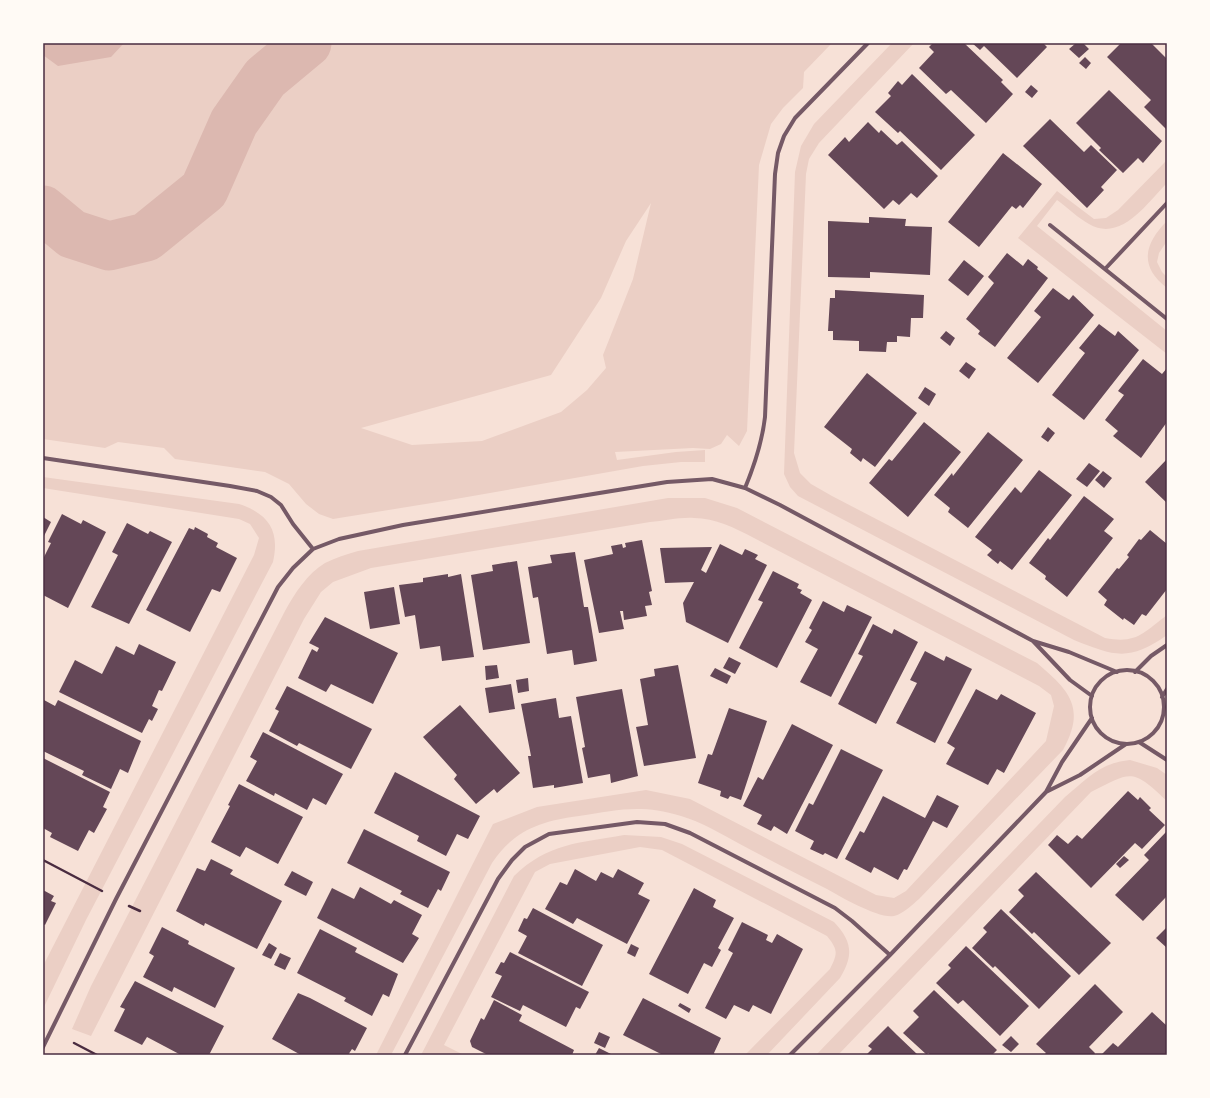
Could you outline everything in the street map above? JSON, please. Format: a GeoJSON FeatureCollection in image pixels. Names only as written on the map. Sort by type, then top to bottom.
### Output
{"type":"FeatureCollection","features":[{"type":"Feature","properties":{"kind":"street"},"geometry":{"type":"LineString","coordinates":[[745,488],[757,459],[765,417],[775,174],[778,152],[784,136],[795,118],[868,43]]}},
{"type":"Feature","properties":{"kind":"street"},"geometry":{"type":"LineString","coordinates":[[1104,269],[1167,203]]}},
{"type":"Feature","properties":{"kind":"street"},"geometry":{"type":"LineString","coordinates":[[1050,225],[1167,319]]}},
{"type":"Feature","properties":{"kind":"street"},"geometry":{"type":"LineString","coordinates":[[43,458],[239,487],[257,491],[271,497],[281,504],[293,524],[313,549]]}},
{"type":"Feature","properties":{"kind":"street"},"geometry":{"type":"LineString","coordinates":[[43,1047],[116,899],[278,588],[293,568],[313,549],[339,539],[374,531],[667,482],[712,479],[745,488],[1033,641],[1069,652],[1117,672],[1135,672],[1152,680],[1162,697],[1164,712],[1167,716]]}},
{"type":"Feature","properties":{"kind":"street"},"geometry":{"type":"LineString","coordinates":[[1033,641],[1070,680],[1092,696]]}},
{"type":"Feature","properties":{"kind":"street"},"geometry":{"type":"LineString","coordinates":[[1135,672],[1152,656],[1167,645]]}},
{"type":"Feature","properties":{"kind":"street"},"geometry":{"type":"LineString","coordinates":[[1117,672],[1106,677],[1097,686],[1092,696],[1090,708],[1092,718],[1097,728],[1105,736],[1115,742],[1126,744],[1139,742],[1156,730],[1164,712]]}},
{"type":"Feature","properties":{"kind":"street"},"geometry":{"type":"LineString","coordinates":[[1162,697],[1167,689]]}},
{"type":"Feature","properties":{"kind":"street"},"geometry":{"type":"LineString","coordinates":[[790,1055],[890,955],[1046,792],[1062,762],[1092,718]]}},
{"type":"Feature","properties":{"kind":"street"},"geometry":{"type":"LineString","coordinates":[[1139,742],[1167,760]]}},
{"type":"Feature","properties":{"kind":"street"},"geometry":{"type":"LineString","coordinates":[[1046,792],[1080,775],[1126,744]]}},
{"type":"Feature","properties":{"kind":"street"},"geometry":{"type":"LineString","coordinates":[[405,1055],[498,879],[524,847],[549,834],[637,822],[665,824],[690,833],[835,908],[890,955]]}},
{"type":"Feature","properties":{"kind":"path"},"geometry":{"type":"LineString","coordinates":[[43,860],[140,911]]}},
{"type":"Feature","properties":{"kind":"path"},"geometry":{"type":"LineString","coordinates":[[74,1044],[97,1055]]}},
{"type":"Feature","properties":{"kind":"shaded area"},"geometry":{"type":"Polygon","coordinates":[[[43,43],[832,43],[804,72],[803,88],[783,108],[771,124],[759,165],[747,431],[739,446],[727,435],[721,444],[710,449],[693,448],[615,452],[617,460],[676,452],[705,450],[705,462],[681,462],[643,466],[333,519],[319,514],[306,504],[289,484],[265,472],[175,459],[164,448],[118,442],[105,448],[43,439],[43,43]],[[651,203],[626,241],[601,298],[551,375],[361,428],[412,445],[482,441],[561,412],[587,390],[606,368],[603,355],[633,279],[651,203]]]}},
{"type":"Feature","properties":{"kind":"shaded area"},"geometry":{"type":"Polygon","coordinates":[[[43,43],[124,43],[111,57],[58,66],[43,55],[43,43]]]}},
{"type":"Feature","properties":{"kind":"shaded area"},"geometry":{"type":"Polygon","coordinates":[[[892,43],[914,43],[819,143],[809,159],[806,174],[794,453],[800,473],[811,484],[832,496],[1105,638],[1125,639],[1139,636],[1167,615],[1167,635],[1154,644],[1131,653],[1121,654],[1100,650],[1074,640],[798,496],[790,487],[784,474],[795,172],[801,146],[814,124],[892,43]]]}},
{"type":"Feature","properties":{"kind":"shaded area"},"geometry":{"type":"Polygon","coordinates":[[[1167,160],[1167,183],[1133,218],[1123,224],[1112,228],[1101,228],[1089,224],[1057,200],[1037,226],[1167,331],[1167,354],[1018,238],[1057,191],[1094,219],[1106,218],[1118,210],[1167,160]]]}},
{"type":"Feature","properties":{"kind":"shaded area"},"geometry":{"type":"Polygon","coordinates":[[[1167,221],[1167,241],[1159,253],[1157,262],[1162,272],[1167,277],[1167,288],[1158,280],[1152,271],[1148,263],[1148,254],[1150,246],[1159,229],[1167,221]]]}},
{"type":"Feature","properties":{"kind":"shaded area"},"geometry":{"type":"Polygon","coordinates":[[[43,477],[239,504],[258,513],[270,525],[275,541],[275,551],[273,562],[86,920],[43,1009],[43,966],[254,555],[259,538],[250,524],[239,519],[43,488],[43,477]]]}},
{"type":"Feature","properties":{"kind":"shaded area"},"geometry":{"type":"Polygon","coordinates":[[[668,498],[705,498],[737,508],[1037,663],[1058,682],[1066,692],[1074,711],[1070,735],[1063,750],[919,899],[904,911],[894,916],[879,914],[860,907],[696,821],[667,812],[641,809],[618,810],[565,818],[541,824],[519,835],[510,842],[492,863],[391,1055],[376,1055],[493,824],[537,807],[646,790],[690,799],[876,895],[894,898],[906,891],[1046,741],[1054,706],[1051,695],[1039,686],[747,534],[725,524],[702,518],[650,522],[371,568],[333,582],[321,592],[304,619],[91,1036],[72,1029],[91,986],[285,611],[307,578],[319,567],[341,556],[358,551],[668,498]]]}},
{"type":"Feature","properties":{"kind":"shaded area"},"geometry":{"type":"Polygon","coordinates":[[[1130,760],[1157,768],[1167,775],[1167,801],[1146,783],[1131,776],[1115,780],[1091,792],[838,1055],[816,1055],[1065,797],[1102,768],[1110,764],[1130,760]]]}},
{"type":"Feature","properties":{"kind":"shaded area"},"geometry":{"type":"Polygon","coordinates":[[[624,835],[661,837],[682,844],[834,922],[848,942],[849,948],[848,962],[840,978],[767,1055],[745,1055],[830,969],[836,952],[835,948],[827,936],[662,850],[640,847],[550,864],[535,872],[444,1045],[464,1055],[421,1055],[514,876],[539,857],[565,846],[624,835]]]}},
{"type":"Feature","properties":{"kind":"building"},"geometry":{"type":"Polygon","coordinates":[[[933,43],[964,43],[1003,80],[1001,82],[1013,94],[986,123],[951,90],[946,94],[919,68],[934,52],[929,47],[933,43]]]}},
{"type":"Feature","properties":{"kind":"building"},"geometry":{"type":"Polygon","coordinates":[[[972,43],[1043,43],[1047,47],[1017,78],[984,46],[980,50],[972,43]]]}},
{"type":"Feature","properties":{"kind":"building"},"geometry":{"type":"Polygon","coordinates":[[[1076,43],[1083,43],[1089,49],[1079,58],[1069,49],[1076,43]]]}},
{"type":"Feature","properties":{"kind":"building"},"geometry":{"type":"Polygon","coordinates":[[[1121,43],[1151,43],[1167,59],[1167,130],[1144,107],[1151,100],[1107,57],[1121,43]]]}},
{"type":"Feature","properties":{"kind":"building"},"geometry":{"type":"Polygon","coordinates":[[[1085,57],[1091,63],[1086,69],[1079,63],[1085,57]]]}},
{"type":"Feature","properties":{"kind":"building"},"geometry":{"type":"Polygon","coordinates":[[[912,74],[975,135],[941,170],[900,131],[898,133],[875,112],[891,96],[888,93],[898,81],[902,85],[912,74]]]}},
{"type":"Feature","properties":{"kind":"building"},"geometry":{"type":"Polygon","coordinates":[[[1031,85],[1038,91],[1032,98],[1025,92],[1031,85]]]}},
{"type":"Feature","properties":{"kind":"building"},"geometry":{"type":"Polygon","coordinates":[[[1109,90],[1162,141],[1143,163],[1138,158],[1123,173],[1099,150],[1101,148],[1076,123],[1109,90]]]}},
{"type":"Feature","properties":{"kind":"building"},"geometry":{"type":"Polygon","coordinates":[[[1050,119],[1084,152],[1091,145],[1117,170],[1101,187],[1104,190],[1087,208],[1023,146],[1050,119]]]}},
{"type":"Feature","properties":{"kind":"building"},"geometry":{"type":"Polygon","coordinates":[[[868,122],[879,133],[881,130],[897,145],[902,141],[938,176],[917,198],[911,193],[899,205],[893,200],[884,209],[828,155],[845,137],[849,142],[868,122]]]}},
{"type":"Feature","properties":{"kind":"building"},"geometry":{"type":"Polygon","coordinates":[[[1003,153],[1042,184],[1023,208],[1020,205],[1016,209],[1012,206],[979,247],[948,222],[1003,153]]]}},
{"type":"Feature","properties":{"kind":"building"},"geometry":{"type":"Polygon","coordinates":[[[869,217],[906,219],[905,226],[932,227],[930,275],[870,272],[870,278],[828,277],[828,221],[869,223],[869,217]]]}},
{"type":"Feature","properties":{"kind":"building"},"geometry":{"type":"Polygon","coordinates":[[[1007,253],[1023,266],[1028,259],[1048,278],[995,347],[978,334],[980,331],[966,319],[994,283],[988,277],[1007,253]]]}},
{"type":"Feature","properties":{"kind":"building"},"geometry":{"type":"Polygon","coordinates":[[[964,260],[984,276],[968,296],[948,280],[964,260]]]}},
{"type":"Feature","properties":{"kind":"building"},"geometry":{"type":"Polygon","coordinates":[[[1053,288],[1069,300],[1073,295],[1094,315],[1038,383],[1007,358],[1041,317],[1034,311],[1053,288]]]}},
{"type":"Feature","properties":{"kind":"building"},"geometry":{"type":"Polygon","coordinates":[[[835,290],[924,295],[923,318],[911,318],[910,337],[897,336],[897,342],[887,342],[886,352],[859,351],[859,341],[833,340],[833,331],[828,331],[830,298],[835,298],[835,290]]]}},
{"type":"Feature","properties":{"kind":"building"},"geometry":{"type":"Polygon","coordinates":[[[1099,324],[1115,336],[1118,331],[1139,350],[1084,420],[1052,395],[1085,353],[1079,348],[1099,324]]]}},
{"type":"Feature","properties":{"kind":"building"},"geometry":{"type":"Polygon","coordinates":[[[946,331],[955,338],[950,346],[940,338],[946,331]]]}},
{"type":"Feature","properties":{"kind":"building"},"geometry":{"type":"Polygon","coordinates":[[[1143,359],[1162,374],[1167,368],[1167,422],[1141,458],[1113,436],[1118,431],[1105,420],[1124,395],[1118,391],[1143,359]]]}},
{"type":"Feature","properties":{"kind":"building"},"geometry":{"type":"Polygon","coordinates":[[[966,362],[976,369],[969,379],[959,371],[966,362]]]}},
{"type":"Feature","properties":{"kind":"building"},"geometry":{"type":"Polygon","coordinates":[[[867,373],[917,413],[875,467],[863,458],[861,462],[850,453],[852,449],[824,427],[867,373]]]}},
{"type":"Feature","properties":{"kind":"building"},"geometry":{"type":"Polygon","coordinates":[[[925,387],[936,394],[929,406],[918,398],[925,387]]]}},
{"type":"Feature","properties":{"kind":"building"},"geometry":{"type":"Polygon","coordinates":[[[924,422],[961,452],[908,517],[869,483],[889,459],[892,461],[924,422]]]}},
{"type":"Feature","properties":{"kind":"building"},"geometry":{"type":"Polygon","coordinates":[[[1048,427],[1055,433],[1048,442],[1041,437],[1048,427]]]}},
{"type":"Feature","properties":{"kind":"building"},"geometry":{"type":"Polygon","coordinates":[[[988,432],[1023,460],[968,528],[948,512],[950,508],[934,495],[952,473],[953,476],[988,432]]]}},
{"type":"Feature","properties":{"kind":"building"},"geometry":{"type":"Polygon","coordinates":[[[1167,459],[1167,503],[1145,482],[1167,459]]]}},
{"type":"Feature","properties":{"kind":"building"},"geometry":{"type":"Polygon","coordinates":[[[1089,463],[1100,471],[1087,487],[1076,479],[1089,463]]]}},
{"type":"Feature","properties":{"kind":"building"},"geometry":{"type":"Polygon","coordinates":[[[1039,470],[1072,495],[1012,570],[1000,561],[998,564],[987,555],[992,550],[975,537],[1015,487],[1021,493],[1039,470]]]}},
{"type":"Feature","properties":{"kind":"building"},"geometry":{"type":"Polygon","coordinates":[[[1103,471],[1112,478],[1104,488],[1095,480],[1103,471]]]}},
{"type":"Feature","properties":{"kind":"building"},"geometry":{"type":"Polygon","coordinates":[[[1084,496],[1114,519],[1104,531],[1113,538],[1067,597],[1045,579],[1046,576],[1029,563],[1048,538],[1050,540],[1084,496]]]}},
{"type":"Feature","properties":{"kind":"building"},"geometry":{"type":"Polygon","coordinates":[[[62,514],[81,524],[83,520],[106,532],[68,608],[43,595],[43,559],[51,543],[48,542],[62,514]]]}},
{"type":"Feature","properties":{"kind":"building"},"geometry":{"type":"Polygon","coordinates":[[[43,517],[51,522],[43,538],[43,517]]]}},
{"type":"Feature","properties":{"kind":"building"},"geometry":{"type":"Polygon","coordinates":[[[127,523],[148,534],[150,531],[172,542],[129,624],[91,607],[118,555],[112,552],[127,523]]]}},
{"type":"Feature","properties":{"kind":"building"},"geometry":{"type":"Polygon","coordinates":[[[195,527],[208,534],[207,537],[218,543],[216,547],[237,558],[220,592],[212,589],[190,632],[146,610],[189,528],[194,530],[195,527]]]}},
{"type":"Feature","properties":{"kind":"building"},"geometry":{"type":"Polygon","coordinates":[[[1150,530],[1167,544],[1167,589],[1146,616],[1142,614],[1134,625],[1124,618],[1123,620],[1104,605],[1107,600],[1098,592],[1117,568],[1119,569],[1129,557],[1127,555],[1139,539],[1141,540],[1150,530]]]}},
{"type":"Feature","properties":{"kind":"building"},"geometry":{"type":"Polygon","coordinates":[[[642,540],[652,591],[649,592],[652,605],[645,606],[647,616],[624,620],[623,611],[620,611],[624,629],[599,633],[584,560],[613,554],[611,546],[622,544],[623,548],[626,547],[625,543],[642,540]]]}},
{"type":"Feature","properties":{"kind":"building"},"geometry":{"type":"Polygon","coordinates":[[[720,544],[742,555],[745,549],[758,555],[755,559],[767,565],[728,643],[686,622],[683,603],[694,582],[665,583],[660,548],[712,547],[701,570],[706,573],[720,544]]]}},
{"type":"Feature","properties":{"kind":"building"},"geometry":{"type":"Polygon","coordinates":[[[575,552],[584,607],[588,607],[597,661],[574,665],[572,650],[547,654],[538,597],[533,598],[528,567],[552,563],[550,555],[575,552]]]}},
{"type":"Feature","properties":{"kind":"building"},"geometry":{"type":"Polygon","coordinates":[[[517,561],[530,643],[483,650],[471,575],[493,571],[492,565],[517,561]]]}},
{"type":"Feature","properties":{"kind":"building"},"geometry":{"type":"Polygon","coordinates":[[[773,571],[799,584],[797,588],[802,590],[800,593],[812,600],[777,668],[739,648],[763,602],[758,600],[773,571]]]}},
{"type":"Feature","properties":{"kind":"building"},"geometry":{"type":"Polygon","coordinates":[[[448,574],[448,577],[461,574],[474,657],[442,661],[440,646],[420,649],[415,615],[405,617],[399,585],[423,582],[423,578],[448,574]]]}},
{"type":"Feature","properties":{"kind":"building"},"geometry":{"type":"Polygon","coordinates":[[[394,587],[400,624],[370,629],[364,592],[394,587]]]}},
{"type":"Feature","properties":{"kind":"building"},"geometry":{"type":"Polygon","coordinates":[[[823,601],[844,612],[847,605],[872,617],[831,697],[800,682],[818,649],[805,642],[812,630],[809,628],[823,601]]]}},
{"type":"Feature","properties":{"kind":"building"},"geometry":{"type":"Polygon","coordinates":[[[325,617],[398,653],[373,704],[331,684],[326,692],[298,678],[312,649],[317,652],[319,648],[309,643],[325,617]]]}},
{"type":"Feature","properties":{"kind":"building"},"geometry":{"type":"Polygon","coordinates":[[[873,624],[892,634],[894,629],[918,642],[876,724],[838,704],[863,656],[858,654],[873,624]]]}},
{"type":"Feature","properties":{"kind":"building"},"geometry":{"type":"Polygon","coordinates":[[[139,644],[176,662],[162,691],[159,690],[152,706],[158,709],[152,721],[149,719],[142,733],[59,692],[75,660],[102,674],[116,646],[134,655],[139,644]]]}},
{"type":"Feature","properties":{"kind":"building"},"geometry":{"type":"Polygon","coordinates":[[[925,651],[944,661],[946,656],[972,669],[935,743],[896,723],[917,683],[910,680],[925,651]]]}},
{"type":"Feature","properties":{"kind":"building"},"geometry":{"type":"Polygon","coordinates":[[[729,657],[741,663],[735,674],[723,668],[729,657]]]}},
{"type":"Feature","properties":{"kind":"building"},"geometry":{"type":"Polygon","coordinates":[[[497,665],[499,678],[486,680],[485,666],[497,665]]]}},
{"type":"Feature","properties":{"kind":"building"},"geometry":{"type":"Polygon","coordinates":[[[678,665],[696,758],[644,766],[636,727],[648,725],[640,679],[655,676],[654,669],[678,665]]]}},
{"type":"Feature","properties":{"kind":"building"},"geometry":{"type":"Polygon","coordinates":[[[715,668],[731,676],[727,684],[710,676],[715,668]]]}},
{"type":"Feature","properties":{"kind":"building"},"geometry":{"type":"Polygon","coordinates":[[[528,678],[529,691],[518,693],[516,680],[528,678]]]}},
{"type":"Feature","properties":{"kind":"building"},"geometry":{"type":"Polygon","coordinates":[[[511,684],[515,709],[489,713],[485,688],[511,684]]]}},
{"type":"Feature","properties":{"kind":"building"},"geometry":{"type":"Polygon","coordinates":[[[287,686],[372,729],[351,769],[299,743],[297,746],[269,731],[279,711],[275,709],[287,686]]]}},
{"type":"Feature","properties":{"kind":"building"},"geometry":{"type":"Polygon","coordinates":[[[622,689],[638,776],[611,783],[610,774],[588,778],[582,748],[585,747],[576,697],[622,689]]]}},
{"type":"Feature","properties":{"kind":"building"},"geometry":{"type":"Polygon","coordinates":[[[976,689],[997,700],[1001,694],[1036,713],[1004,773],[997,769],[988,785],[946,764],[955,748],[947,743],[976,689]]]}},
{"type":"Feature","properties":{"kind":"building"},"geometry":{"type":"Polygon","coordinates":[[[556,698],[559,718],[571,716],[583,783],[554,788],[554,785],[533,788],[528,756],[531,756],[521,704],[556,698]]]}},
{"type":"Feature","properties":{"kind":"building"},"geometry":{"type":"Polygon","coordinates":[[[44,700],[55,706],[58,700],[141,741],[128,773],[120,769],[111,789],[82,775],[84,771],[43,751],[44,700]]]}},
{"type":"Feature","properties":{"kind":"building"},"geometry":{"type":"Polygon","coordinates":[[[460,705],[520,773],[497,793],[494,789],[476,804],[454,779],[457,775],[423,737],[460,705]]]}},
{"type":"Feature","properties":{"kind":"building"},"geometry":{"type":"Polygon","coordinates":[[[729,708],[767,721],[741,800],[730,796],[728,799],[720,796],[721,791],[698,783],[708,754],[712,755],[729,708]]]}},
{"type":"Feature","properties":{"kind":"building"},"geometry":{"type":"Polygon","coordinates":[[[792,724],[833,745],[787,834],[774,826],[771,831],[757,824],[762,815],[743,806],[758,777],[763,780],[792,724]]]}},
{"type":"Feature","properties":{"kind":"building"},"geometry":{"type":"Polygon","coordinates":[[[263,732],[343,774],[326,805],[313,798],[307,810],[275,793],[274,796],[246,781],[257,761],[250,757],[263,732]]]}},
{"type":"Feature","properties":{"kind":"building"},"geometry":{"type":"Polygon","coordinates":[[[841,749],[883,770],[837,859],[825,853],[823,855],[810,849],[814,841],[795,831],[809,803],[813,805],[841,749]]]}},
{"type":"Feature","properties":{"kind":"building"},"geometry":{"type":"Polygon","coordinates":[[[43,758],[110,792],[103,807],[107,809],[94,833],[89,830],[78,851],[50,837],[52,833],[43,828],[43,758]]]}},
{"type":"Feature","properties":{"kind":"building"},"geometry":{"type":"Polygon","coordinates":[[[395,772],[480,816],[468,839],[457,834],[446,856],[417,841],[419,836],[374,813],[395,772]]]}},
{"type":"Feature","properties":{"kind":"building"},"geometry":{"type":"Polygon","coordinates":[[[239,784],[303,817],[278,864],[246,847],[240,857],[211,842],[230,806],[228,805],[239,784]]]}},
{"type":"Feature","properties":{"kind":"building"},"geometry":{"type":"Polygon","coordinates":[[[1128,791],[1138,800],[1140,797],[1151,808],[1149,810],[1165,825],[1142,849],[1135,843],[1091,888],[1048,845],[1057,835],[1068,844],[1077,835],[1082,839],[1128,791]]]}},
{"type":"Feature","properties":{"kind":"building"},"geometry":{"type":"Polygon","coordinates":[[[937,795],[959,806],[947,828],[933,821],[907,870],[904,869],[898,880],[874,867],[871,873],[845,859],[860,831],[864,833],[883,796],[925,818],[937,795]]]}},
{"type":"Feature","properties":{"kind":"building"},"geometry":{"type":"Polygon","coordinates":[[[364,829],[450,872],[441,891],[438,889],[428,908],[400,894],[402,891],[347,863],[364,829]]]}},
{"type":"Feature","properties":{"kind":"building"},"geometry":{"type":"Polygon","coordinates":[[[1166,832],[1167,896],[1143,921],[1115,895],[1149,860],[1144,855],[1166,832]]]}},
{"type":"Feature","properties":{"kind":"building"},"geometry":{"type":"Polygon","coordinates":[[[1124,856],[1129,860],[1120,868],[1116,864],[1124,856]]]}},
{"type":"Feature","properties":{"kind":"building"},"geometry":{"type":"Polygon","coordinates":[[[211,859],[233,870],[230,874],[282,901],[257,949],[205,923],[204,926],[176,911],[197,868],[205,871],[211,859]]]}},
{"type":"Feature","properties":{"kind":"building"},"geometry":{"type":"Polygon","coordinates":[[[575,869],[596,881],[601,872],[613,878],[618,869],[644,883],[638,894],[650,900],[627,944],[577,918],[573,924],[545,909],[560,882],[567,885],[575,869]]]}},
{"type":"Feature","properties":{"kind":"building"},"geometry":{"type":"Polygon","coordinates":[[[292,871],[313,882],[306,896],[284,885],[292,871]]]}},
{"type":"Feature","properties":{"kind":"building"},"geometry":{"type":"Polygon","coordinates":[[[1036,872],[1111,943],[1079,975],[1034,932],[1032,934],[1009,912],[1024,896],[1018,890],[1036,872]]]}},
{"type":"Feature","properties":{"kind":"building"},"geometry":{"type":"Polygon","coordinates":[[[360,887],[391,904],[394,900],[422,915],[412,934],[419,938],[403,963],[317,918],[332,888],[354,899],[360,887]]]}},
{"type":"Feature","properties":{"kind":"building"},"geometry":{"type":"Polygon","coordinates":[[[694,888],[716,900],[713,907],[734,918],[718,948],[721,950],[712,967],[704,963],[688,994],[649,974],[694,888]]]}},
{"type":"Feature","properties":{"kind":"building"},"geometry":{"type":"Polygon","coordinates":[[[43,890],[54,896],[51,901],[56,903],[45,925],[43,924],[43,890]]]}},
{"type":"Feature","properties":{"kind":"building"},"geometry":{"type":"Polygon","coordinates":[[[533,908],[603,945],[582,986],[518,953],[527,936],[518,931],[524,918],[527,919],[533,908]]]}},
{"type":"Feature","properties":{"kind":"building"},"geometry":{"type":"Polygon","coordinates":[[[1001,909],[1071,976],[1039,1009],[995,966],[993,968],[972,948],[987,932],[983,928],[1001,909]]]}},
{"type":"Feature","properties":{"kind":"building"},"geometry":{"type":"Polygon","coordinates":[[[742,922],[768,935],[766,940],[772,943],[777,934],[803,949],[771,1014],[753,1005],[749,1012],[734,1005],[726,1019],[705,1008],[733,953],[728,950],[742,922]]]}},
{"type":"Feature","properties":{"kind":"building"},"geometry":{"type":"Polygon","coordinates":[[[162,927],[189,941],[188,944],[235,968],[215,1008],[174,987],[172,992],[143,977],[154,956],[149,953],[162,927]]]}},
{"type":"Feature","properties":{"kind":"building"},"geometry":{"type":"Polygon","coordinates":[[[1167,927],[1167,948],[1156,938],[1167,927]]]}},
{"type":"Feature","properties":{"kind":"building"},"geometry":{"type":"Polygon","coordinates":[[[320,929],[357,948],[355,952],[398,974],[389,997],[383,994],[372,1016],[344,1001],[346,998],[297,973],[320,929]]]}},
{"type":"Feature","properties":{"kind":"building"},"geometry":{"type":"Polygon","coordinates":[[[269,943],[277,948],[271,959],[262,955],[269,943]]]}},
{"type":"Feature","properties":{"kind":"building"},"geometry":{"type":"Polygon","coordinates":[[[631,944],[639,948],[635,957],[627,953],[631,944]]]}},
{"type":"Feature","properties":{"kind":"building"},"geometry":{"type":"Polygon","coordinates":[[[966,946],[1029,1006],[1000,1036],[963,1000],[958,1004],[936,983],[951,968],[948,965],[966,946]]]}},
{"type":"Feature","properties":{"kind":"building"},"geometry":{"type":"Polygon","coordinates":[[[510,952],[589,992],[580,1009],[576,1007],[566,1027],[523,1005],[520,1011],[491,997],[502,976],[495,973],[501,962],[504,963],[510,952]]]}},
{"type":"Feature","properties":{"kind":"building"},"geometry":{"type":"Polygon","coordinates":[[[280,953],[291,958],[285,970],[274,965],[280,953]]]}},
{"type":"Feature","properties":{"kind":"building"},"geometry":{"type":"Polygon","coordinates":[[[135,981],[224,1026],[209,1055],[181,1055],[147,1037],[142,1045],[114,1031],[125,1009],[120,1007],[135,981]]]}},
{"type":"Feature","properties":{"kind":"building"},"geometry":{"type":"Polygon","coordinates":[[[1095,984],[1123,1012],[1089,1047],[1095,1053],[1094,1055],[1044,1055],[1046,1053],[1036,1044],[1095,984]]]}},
{"type":"Feature","properties":{"kind":"building"},"geometry":{"type":"Polygon","coordinates":[[[934,990],[997,1050],[992,1055],[930,1055],[928,1053],[927,1055],[903,1033],[919,1017],[913,1011],[934,990]]]}},
{"type":"Feature","properties":{"kind":"building"},"geometry":{"type":"Polygon","coordinates":[[[298,993],[367,1028],[355,1051],[352,1049],[348,1055],[301,1055],[272,1039],[298,993]]]}},
{"type":"Feature","properties":{"kind":"building"},"geometry":{"type":"Polygon","coordinates":[[[643,998],[721,1038],[714,1053],[715,1055],[663,1055],[623,1035],[643,998]]]}},
{"type":"Feature","properties":{"kind":"building"},"geometry":{"type":"Polygon","coordinates":[[[494,1000],[522,1015],[519,1021],[574,1050],[572,1055],[488,1055],[472,1047],[470,1041],[481,1018],[484,1020],[494,1000]]]}},
{"type":"Feature","properties":{"kind":"building"},"geometry":{"type":"Polygon","coordinates":[[[680,1003],[691,1009],[689,1013],[678,1006],[680,1003]]]}},
{"type":"Feature","properties":{"kind":"building"},"geometry":{"type":"Polygon","coordinates":[[[1152,1012],[1167,1026],[1167,1055],[1101,1055],[1113,1043],[1118,1047],[1152,1012]]]}},
{"type":"Feature","properties":{"kind":"building"},"geometry":{"type":"Polygon","coordinates":[[[888,1026],[918,1055],[866,1055],[872,1049],[868,1046],[888,1026]]]}},
{"type":"Feature","properties":{"kind":"building"},"geometry":{"type":"Polygon","coordinates":[[[599,1032],[610,1037],[605,1048],[594,1043],[599,1032]]]}},
{"type":"Feature","properties":{"kind":"building"},"geometry":{"type":"Polygon","coordinates":[[[1011,1036],[1019,1044],[1011,1052],[1002,1045],[1011,1036]]]}},
{"type":"Feature","properties":{"kind":"building"},"geometry":{"type":"Polygon","coordinates":[[[599,1048],[613,1055],[595,1055],[599,1048]]]}},
{"type":"Feature","properties":{"kind":"waterway"},"geometry":{"type":"LineString","coordinates":[[43,210],[72,234],[109,246],[146,237],[204,190],[234,122],[265,78],[307,43]]}}]}
